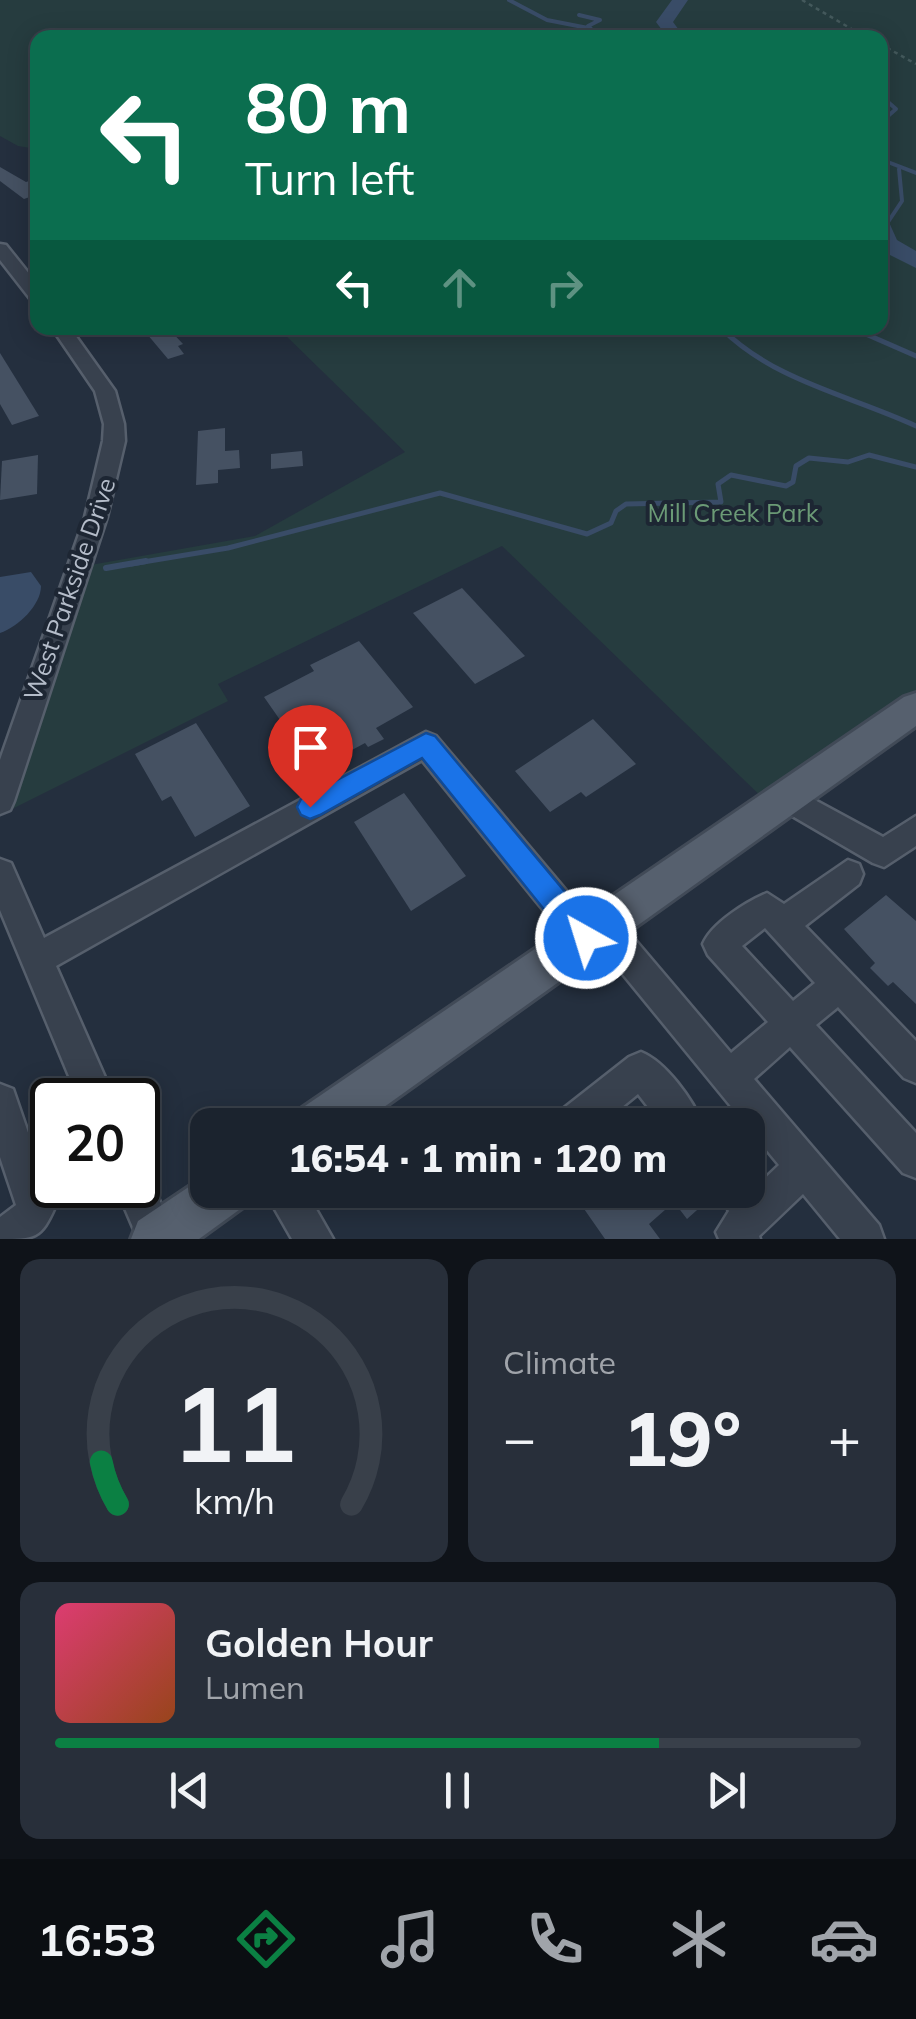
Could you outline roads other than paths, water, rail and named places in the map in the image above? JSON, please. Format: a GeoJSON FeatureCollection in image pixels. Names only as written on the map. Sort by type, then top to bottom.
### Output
{"type":"FeatureCollection","features":[{"type":"Feature","properties":{"kind":"main road"},"geometry":{"type":"LineString","coordinates":[[343,1108],[786,798],[912,715]]}},
{"type":"Feature","properties":{"kind":"main road"},"geometry":{"type":"LineString","coordinates":[[156,1239],[200,1208]]}},
{"type":"Feature","properties":{"kind":"street"},"geometry":{"type":"LineString","coordinates":[[0,249],[30,287]]}},
{"type":"Feature","properties":{"kind":"street","name":"West Parkside Drive"},"geometry":{"type":"LineString","coordinates":[[0,801],[96,517],[114,442],[114,424],[105,391],[66,335]]}},
{"type":"Feature","properties":{"kind":"street"},"geometry":{"type":"LineString","coordinates":[[37,958],[426,744],[729,1077],[864,1239]]}},
{"type":"Feature","properties":{"kind":"street"},"geometry":{"type":"LineString","coordinates":[[786,798],[884,853],[916,830]]}},
{"type":"Feature","properties":{"kind":"street"},"geometry":{"type":"LineString","coordinates":[[0,873],[89,1078]]}},
{"type":"Feature","properties":{"kind":"street"},"geometry":{"type":"LineString","coordinates":[[783,924],[848,874]]}},
{"type":"Feature","properties":{"kind":"street"},"geometry":{"type":"LineString","coordinates":[[916,1066],[767,908],[719,944],[916,1160]]}},
{"type":"Feature","properties":{"kind":"street"},"geometry":{"type":"LineString","coordinates":[[729,1077],[839,984]]}},
{"type":"Feature","properties":{"kind":"street"},"geometry":{"type":"LineString","coordinates":[[594,1108],[642,1070],[672,1108]]}},
{"type":"Feature","properties":{"kind":"street"},"geometry":{"type":"LineString","coordinates":[[0,1102],[30,1157]]}},
{"type":"Feature","properties":{"kind":"street"},"geometry":{"type":"LineString","coordinates":[[744,1214],[804,1167]]}},
{"type":"Feature","properties":{"kind":"street"},"geometry":{"type":"LineString","coordinates":[[0,1238],[30,1220],[36,1208]]}},
{"type":"Feature","properties":{"kind":"street"},"geometry":{"type":"LineString","coordinates":[[143,1208],[156,1239]]}},
{"type":"Feature","properties":{"kind":"street"},"geometry":{"type":"LineString","coordinates":[[294,1208],[314,1239]]}},
{"type":"Feature","properties":{"kind":"water"},"geometry":{"type":"Polygon","coordinates":[[[31,572],[41,586],[37,601],[21,621],[0,633],[0,577],[31,572]]]}},
{"type":"Feature","properties":{"kind":"waterway"},"geometry":{"type":"LineString","coordinates":[[509,0],[547,20],[588,28]]}},
{"type":"Feature","properties":{"kind":"waterway"},"geometry":{"type":"LineString","coordinates":[[670,30],[664,22],[680,0]]}},
{"type":"Feature","properties":{"kind":"waterway"},"geometry":{"type":"LineString","coordinates":[[579,15],[600,20],[588,26],[592,30]]}},
{"type":"Feature","properties":{"kind":"waterway"},"geometry":{"type":"LineString","coordinates":[[888,102],[896,109],[888,116]]}},
{"type":"Feature","properties":{"kind":"waterway"},"geometry":{"type":"LineString","coordinates":[[888,162],[916,173]]}},
{"type":"Feature","properties":{"kind":"waterway"},"geometry":{"type":"LineString","coordinates":[[888,222],[902,201],[899,169]]}},
{"type":"Feature","properties":{"kind":"waterway"},"geometry":{"type":"LineString","coordinates":[[888,245],[916,261]]}},
{"type":"Feature","properties":{"kind":"waterway"},"geometry":{"type":"LineString","coordinates":[[729,335],[788,374],[916,426]]}},
{"type":"Feature","properties":{"kind":"waterway"},"geometry":{"type":"LineString","coordinates":[[868,335],[916,356]]}},
{"type":"Feature","properties":{"kind":"waterway"},"geometry":{"type":"LineString","coordinates":[[131,564],[228,548],[440,493],[587,534],[611,523],[616,511],[626,504],[721,502],[718,484],[731,475],[786,486],[793,482],[796,466],[809,458],[848,462],[869,455],[916,467]]}},
{"type":"Feature","properties":{"kind":"waterway"},"geometry":{"type":"LineString","coordinates":[[106,568],[146,561]]}},
{"type":"Feature","properties":{"kind":"park label","name":"Mill Creek Park"},"geometry":{"type":"Point","coordinates":[733,512]}}]}
